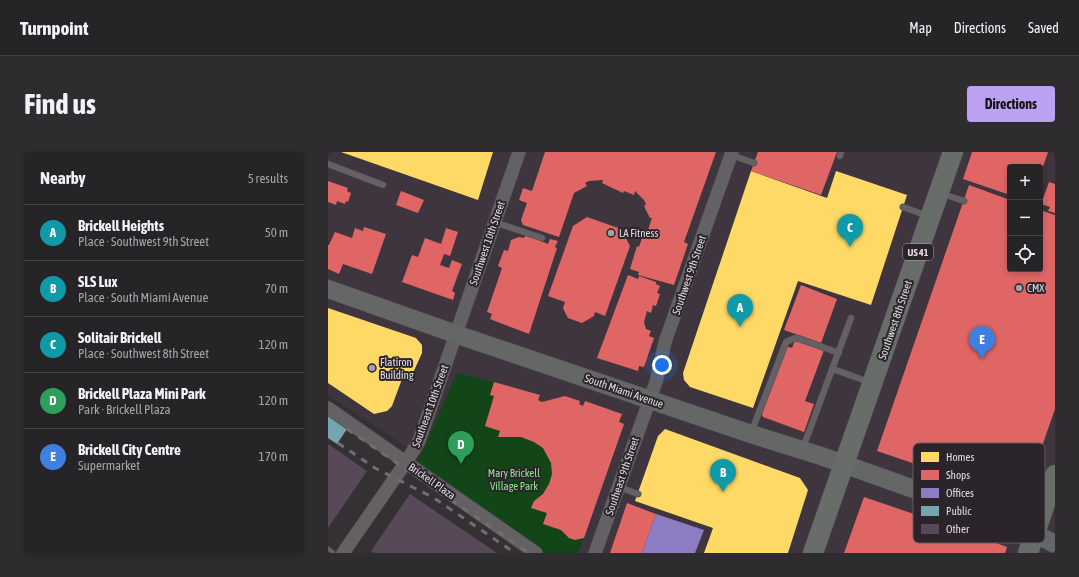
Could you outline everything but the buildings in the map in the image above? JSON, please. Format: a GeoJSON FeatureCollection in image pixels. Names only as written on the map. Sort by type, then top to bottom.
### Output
{"type":"FeatureCollection","features":[{"type":"Feature","properties":{"kind":"main road","name":"Southwest 8th Street"},"geometry":{"type":"LineString","coordinates":[[844,464],[953,152]]}},
{"type":"Feature","properties":{"kind":"main road","name":"South Miami Avenue"},"geometry":{"type":"LineString","coordinates":[[328,289],[456,334],[844,464],[913,489]]}},
{"type":"Feature","properties":{"kind":"main road","name":"US 41"},"geometry":{"type":"LineString","coordinates":[[813,553],[844,464]]}},
{"type":"Feature","properties":{"kind":"main road"},"geometry":{"type":"LineString","coordinates":[[1045,503],[1055,475]]}},
{"type":"Feature","properties":{"kind":"main road"},"geometry":{"type":"LineString","coordinates":[[1045,539],[1055,544]]}},
{"type":"Feature","properties":{"kind":"main road"},"geometry":{"type":"LineString","coordinates":[[1028,553],[1031,543]]}},
{"type":"Feature","properties":{"kind":"street","name":"Southwest 10th Street"},"geometry":{"type":"LineString","coordinates":[[456,334],[518,152]]}},
{"type":"Feature","properties":{"kind":"street","name":"Southwest 9th Street"},"geometry":{"type":"LineString","coordinates":[[650,400],[665,342],[732,154]]}},
{"type":"Feature","properties":{"kind":"street","name":"Southeast 10th Street"},"geometry":{"type":"LineString","coordinates":[[344,553],[419,441],[456,334]]}},
{"type":"Feature","properties":{"kind":"street","name":"Southeast 9th Street"},"geometry":{"type":"LineString","coordinates":[[595,553],[650,400]]}},
{"type":"Feature","properties":{"kind":"street","name":"Brickell Plaza"},"geometry":{"type":"LineString","coordinates":[[328,408],[536,553]]}},
{"type":"Feature","properties":{"kind":"lane"},"geometry":{"type":"LineString","coordinates":[[732,154],[754,163]]}},
{"type":"Feature","properties":{"kind":"lane"},"geometry":{"type":"LineString","coordinates":[[328,164],[384,184]]}},
{"type":"Feature","properties":{"kind":"lane"},"geometry":{"type":"LineString","coordinates":[[939,192],[964,201]]}},
{"type":"Feature","properties":{"kind":"lane"},"geometry":{"type":"LineString","coordinates":[[903,207],[930,216]]}},
{"type":"Feature","properties":{"kind":"lane"},"geometry":{"type":"LineString","coordinates":[[494,222],[542,238]]}},
{"type":"Feature","properties":{"kind":"lane"},"geometry":{"type":"LineString","coordinates":[[802,450],[851,318]]}},
{"type":"Feature","properties":{"kind":"lane"},"geometry":{"type":"LineString","coordinates":[[751,434],[786,342],[795,338],[800,339],[839,353]]}},
{"type":"Feature","properties":{"kind":"lane"},"geometry":{"type":"LineString","coordinates":[[833,369],[873,383]]}},
{"type":"Feature","properties":{"kind":"lane"},"geometry":{"type":"LineString","coordinates":[[619,487],[638,494]]}},
{"type":"Feature","properties":{"kind":"lane"},"geometry":{"type":"LineString","coordinates":[[328,550],[332,553]]}},
{"type":"Feature","properties":{"kind":"shaded area"},"geometry":{"type":"Polygon","coordinates":[[[328,152],[1055,152],[1055,553],[567,553],[328,395],[328,152]]]}},
{"type":"Feature","properties":{"kind":"green space","name":"Mary Brickell Village Park"},"geometry":{"type":"Polygon","coordinates":[[[457,373],[494,382],[490,395],[494,396],[485,426],[500,431],[498,437],[521,437],[534,442],[582,417],[544,524],[559,529],[572,539],[584,538],[578,553],[545,553],[417,463],[457,373]]]}},
{"type":"Feature","properties":{"kind":"railway"},"geometry":{"type":"LineString","coordinates":[[347,429],[529,553]]}},
{"type":"Feature","properties":{"kind":"railway"},"geometry":{"type":"LineString","coordinates":[[338,443],[375,468],[434,498],[515,553]]}},
{"type":"Feature","properties":{"kind":"place","name":"LA Fitness"},"geometry":{"type":"Point","coordinates":[611,233]}},
{"type":"Feature","properties":{"kind":"place","name":"Solitair Brickell"},"geometry":{"type":"Point","coordinates":[850,247]}},
{"type":"Feature","properties":{"kind":"place","name":"CMX"},"geometry":{"type":"Point","coordinates":[1019,288]}},
{"type":"Feature","properties":{"kind":"place","name":"Brickell Heights"},"geometry":{"type":"Point","coordinates":[740,327]}},
{"type":"Feature","properties":{"kind":"place","name":"Brickell City Centre"},"geometry":{"type":"Point","coordinates":[982,359]}},
{"type":"Feature","properties":{"kind":"place","name":"Flatiron Building"},"geometry":{"type":"Point","coordinates":[372,368]}},
{"type":"Feature","properties":{"kind":"place","name":"Brickell Plaza Mini Park"},"geometry":{"type":"Point","coordinates":[461,464]}},
{"type":"Feature","properties":{"kind":"place","name":"SLS Lux"},"geometry":{"type":"Point","coordinates":[723,492]}}]}
